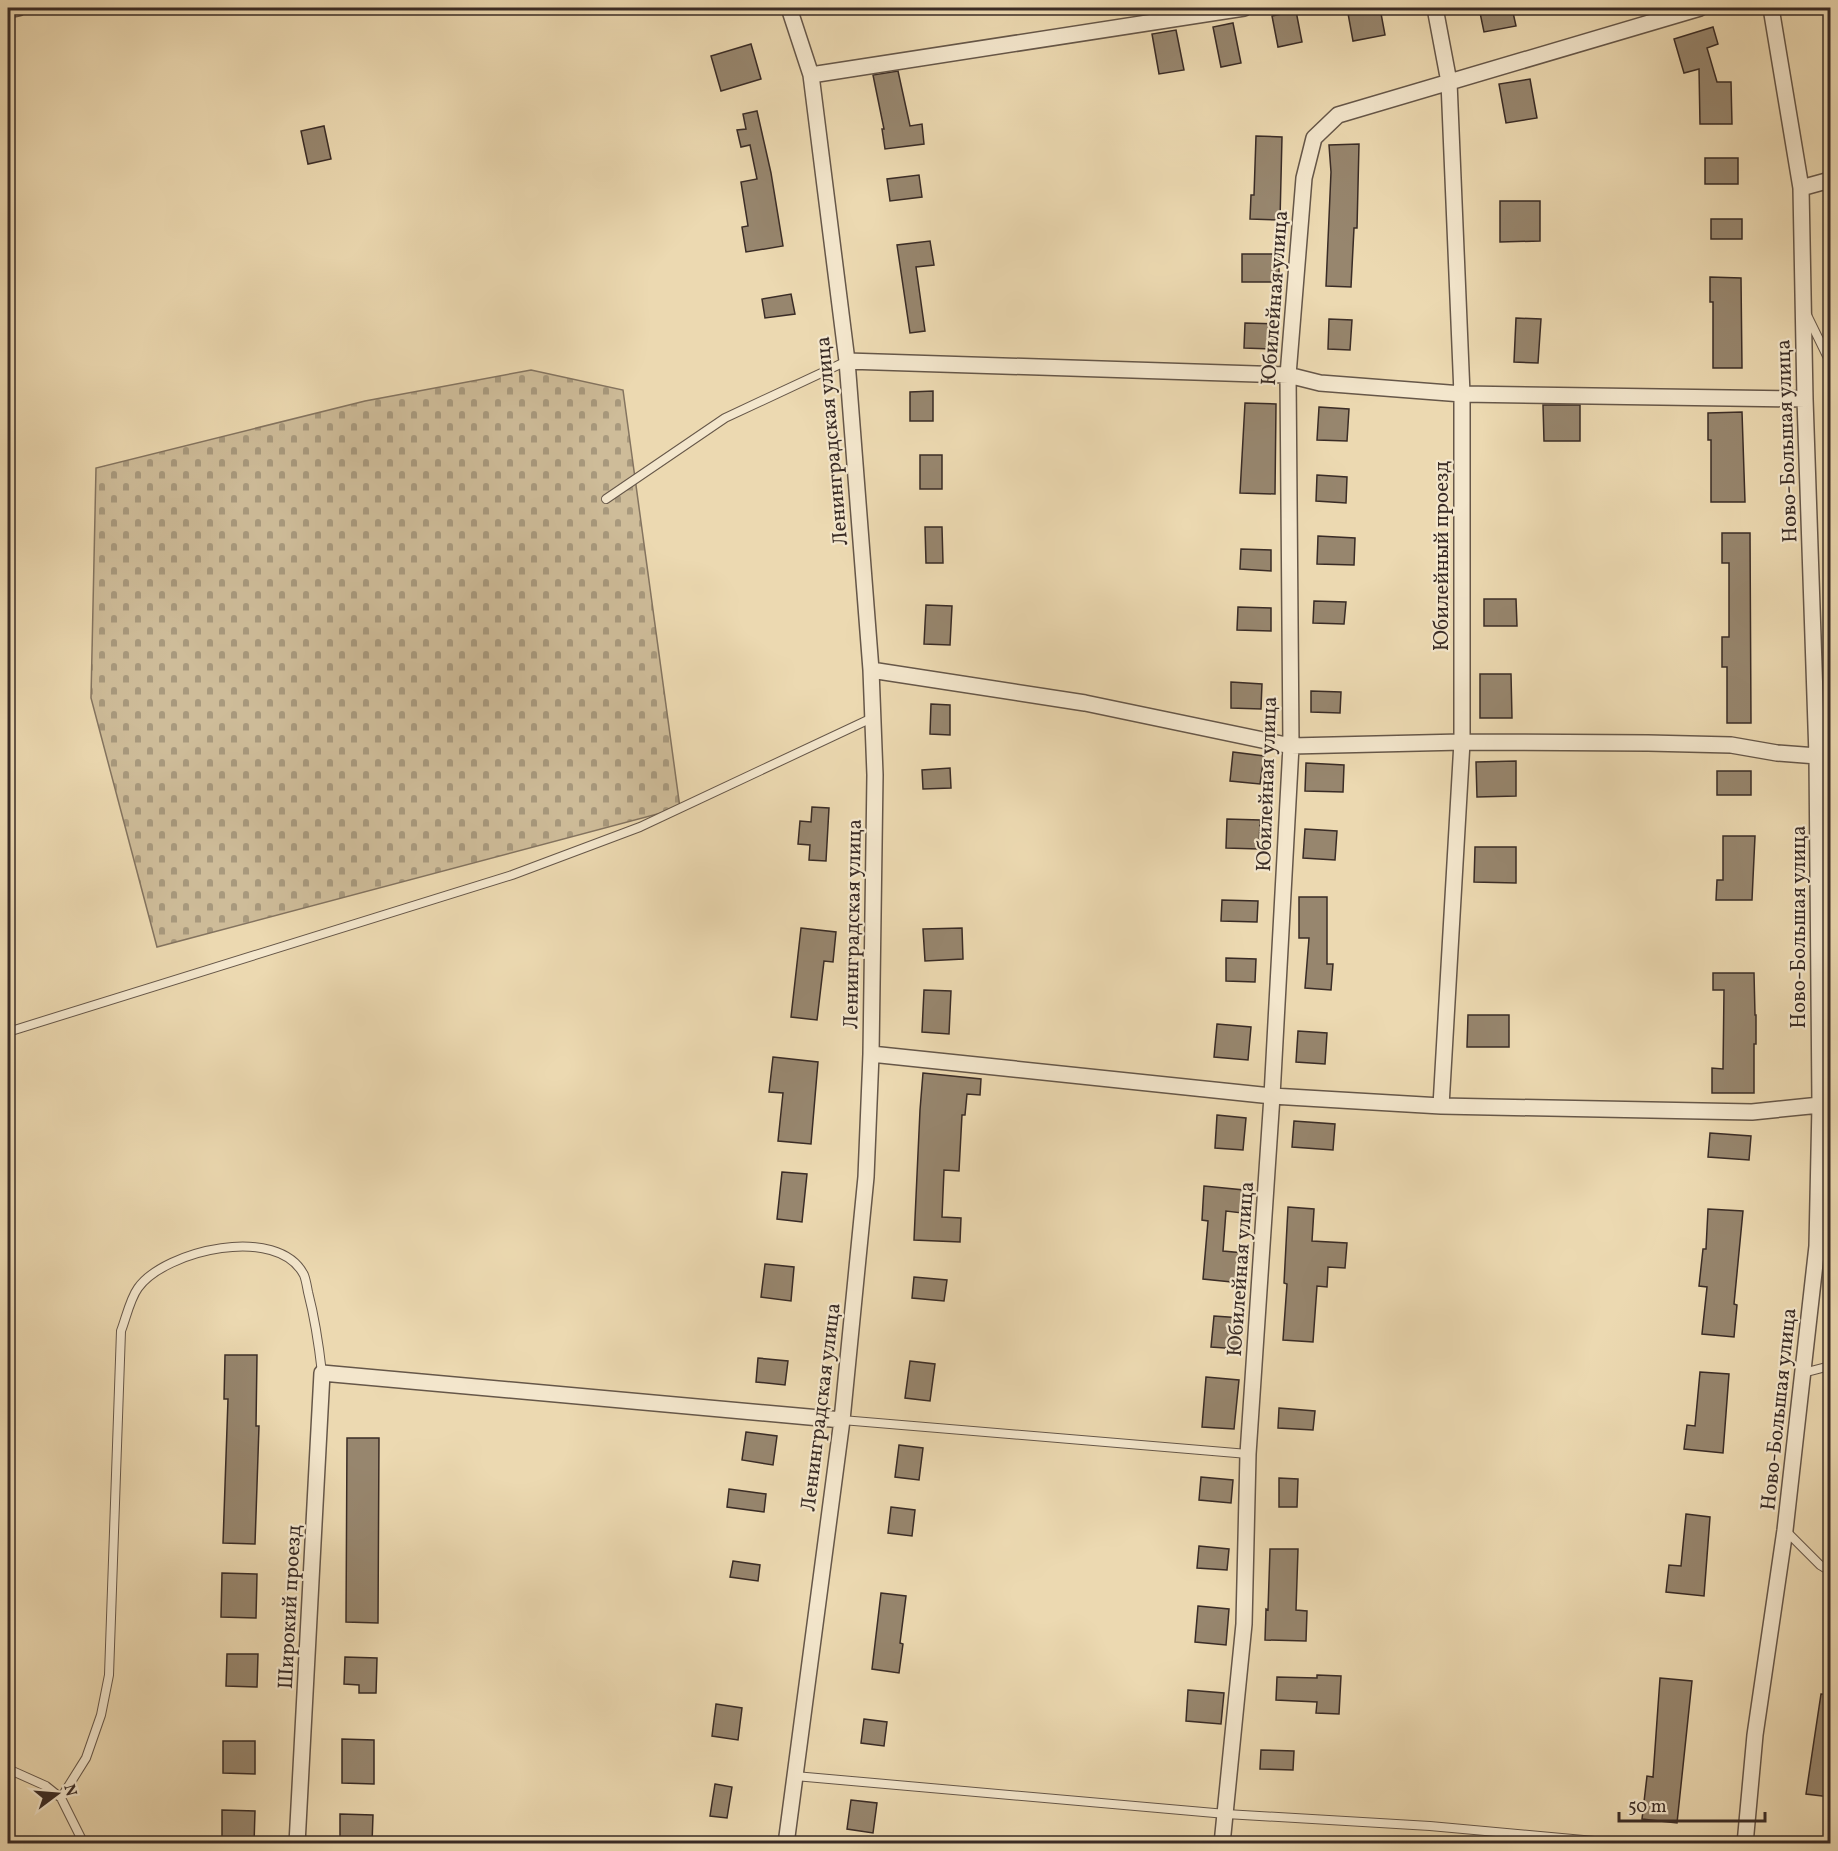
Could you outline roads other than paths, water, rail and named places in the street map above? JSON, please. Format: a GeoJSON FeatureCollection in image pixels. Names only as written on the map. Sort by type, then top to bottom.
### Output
{"type":"FeatureCollection","features":[{"type":"Feature","properties":{"kind":"street"},"geometry":{"type":"LineString","coordinates":[[8,10],[18,8]]}},
{"type":"Feature","properties":{"kind":"street","name":"Ленинградская улица"},"geometry":{"type":"LineString","coordinates":[[786,1844],[842,1420],[866,1177],[871,1054],[875,775],[871,670],[847,361],[811,75],[789,8]]}},
{"type":"Feature","properties":{"kind":"street"},"geometry":{"type":"LineString","coordinates":[[811,75],[1244,8]]}},
{"type":"Feature","properties":{"kind":"street","name":"Юбилейный проезд"},"geometry":{"type":"LineString","coordinates":[[1435,8],[1449,82],[1462,394],[1462,742],[1441,1106]]}},
{"type":"Feature","properties":{"kind":"street","name":"Юбилейная улица"},"geometry":{"type":"LineString","coordinates":[[1222,1844],[1244,1624],[1248,1454],[1272,1096],[1291,746],[1288,375],[1304,178],[1314,138],[1338,115],[1700,8]]}},
{"type":"Feature","properties":{"kind":"street","name":"Ново-Большая улица"},"geometry":{"type":"LineString","coordinates":[[1745,1844],[1755,1735],[1785,1530],[1817,1246],[1825,992],[1817,756],[1823,723],[1805,399],[1801,188],[1772,8]]}},
{"type":"Feature","properties":{"kind":"street"},"geometry":{"type":"LineString","coordinates":[[1801,188],[1830,180]]}},
{"type":"Feature","properties":{"kind":"street"},"geometry":{"type":"LineString","coordinates":[[847,361],[1288,375],[1320,383],[1462,394],[1805,399]]}},
{"type":"Feature","properties":{"kind":"street"},"geometry":{"type":"LineString","coordinates":[[871,670],[1085,702],[1291,746],[1462,742],[1731,745],[1777,753],[1817,756]]}},
{"type":"Feature","properties":{"kind":"street"},"geometry":{"type":"LineString","coordinates":[[871,1054],[1272,1096],[1441,1106],[1752,1112],[1820,1105]]}},
{"type":"Feature","properties":{"kind":"street"},"geometry":{"type":"LineString","coordinates":[[322,1373],[842,1420]]}},
{"type":"Feature","properties":{"kind":"street","name":"Широкий проезд"},"geometry":{"type":"LineString","coordinates":[[297,1844],[322,1373]]}},
{"type":"Feature","properties":{"kind":"lane"},"geometry":{"type":"LineString","coordinates":[[1803,307],[1830,362]]}},
{"type":"Feature","properties":{"kind":"lane"},"geometry":{"type":"LineString","coordinates":[[606,499],[724,418],[847,361]]}},
{"type":"Feature","properties":{"kind":"lane"},"geometry":{"type":"LineString","coordinates":[[8,1032],[512,875],[640,827],[872,718]]}},
{"type":"Feature","properties":{"kind":"lane"},"geometry":{"type":"LineString","coordinates":[[61,1798],[86,1758],[101,1715],[110,1675],[122,1331],[137,1289],[154,1273],[173,1263],[200,1252],[223,1247],[234,1245],[263,1247],[291,1259],[304,1274],[315,1317],[322,1373]]}},
{"type":"Feature","properties":{"kind":"lane"},"geometry":{"type":"LineString","coordinates":[[1803,1372],[1830,1366]]}},
{"type":"Feature","properties":{"kind":"lane"},"geometry":{"type":"LineString","coordinates":[[842,1420],[1248,1454]]}},
{"type":"Feature","properties":{"kind":"lane"},"geometry":{"type":"LineString","coordinates":[[1785,1530],[1820,1565],[1830,1571]]}},
{"type":"Feature","properties":{"kind":"lane"},"geometry":{"type":"LineString","coordinates":[[8,1769],[46,1786],[61,1798],[84,1844]]}},
{"type":"Feature","properties":{"kind":"lane"},"geometry":{"type":"LineString","coordinates":[[795,1776],[1226,1814],[1430,1826],[1627,1844]]}}]}
